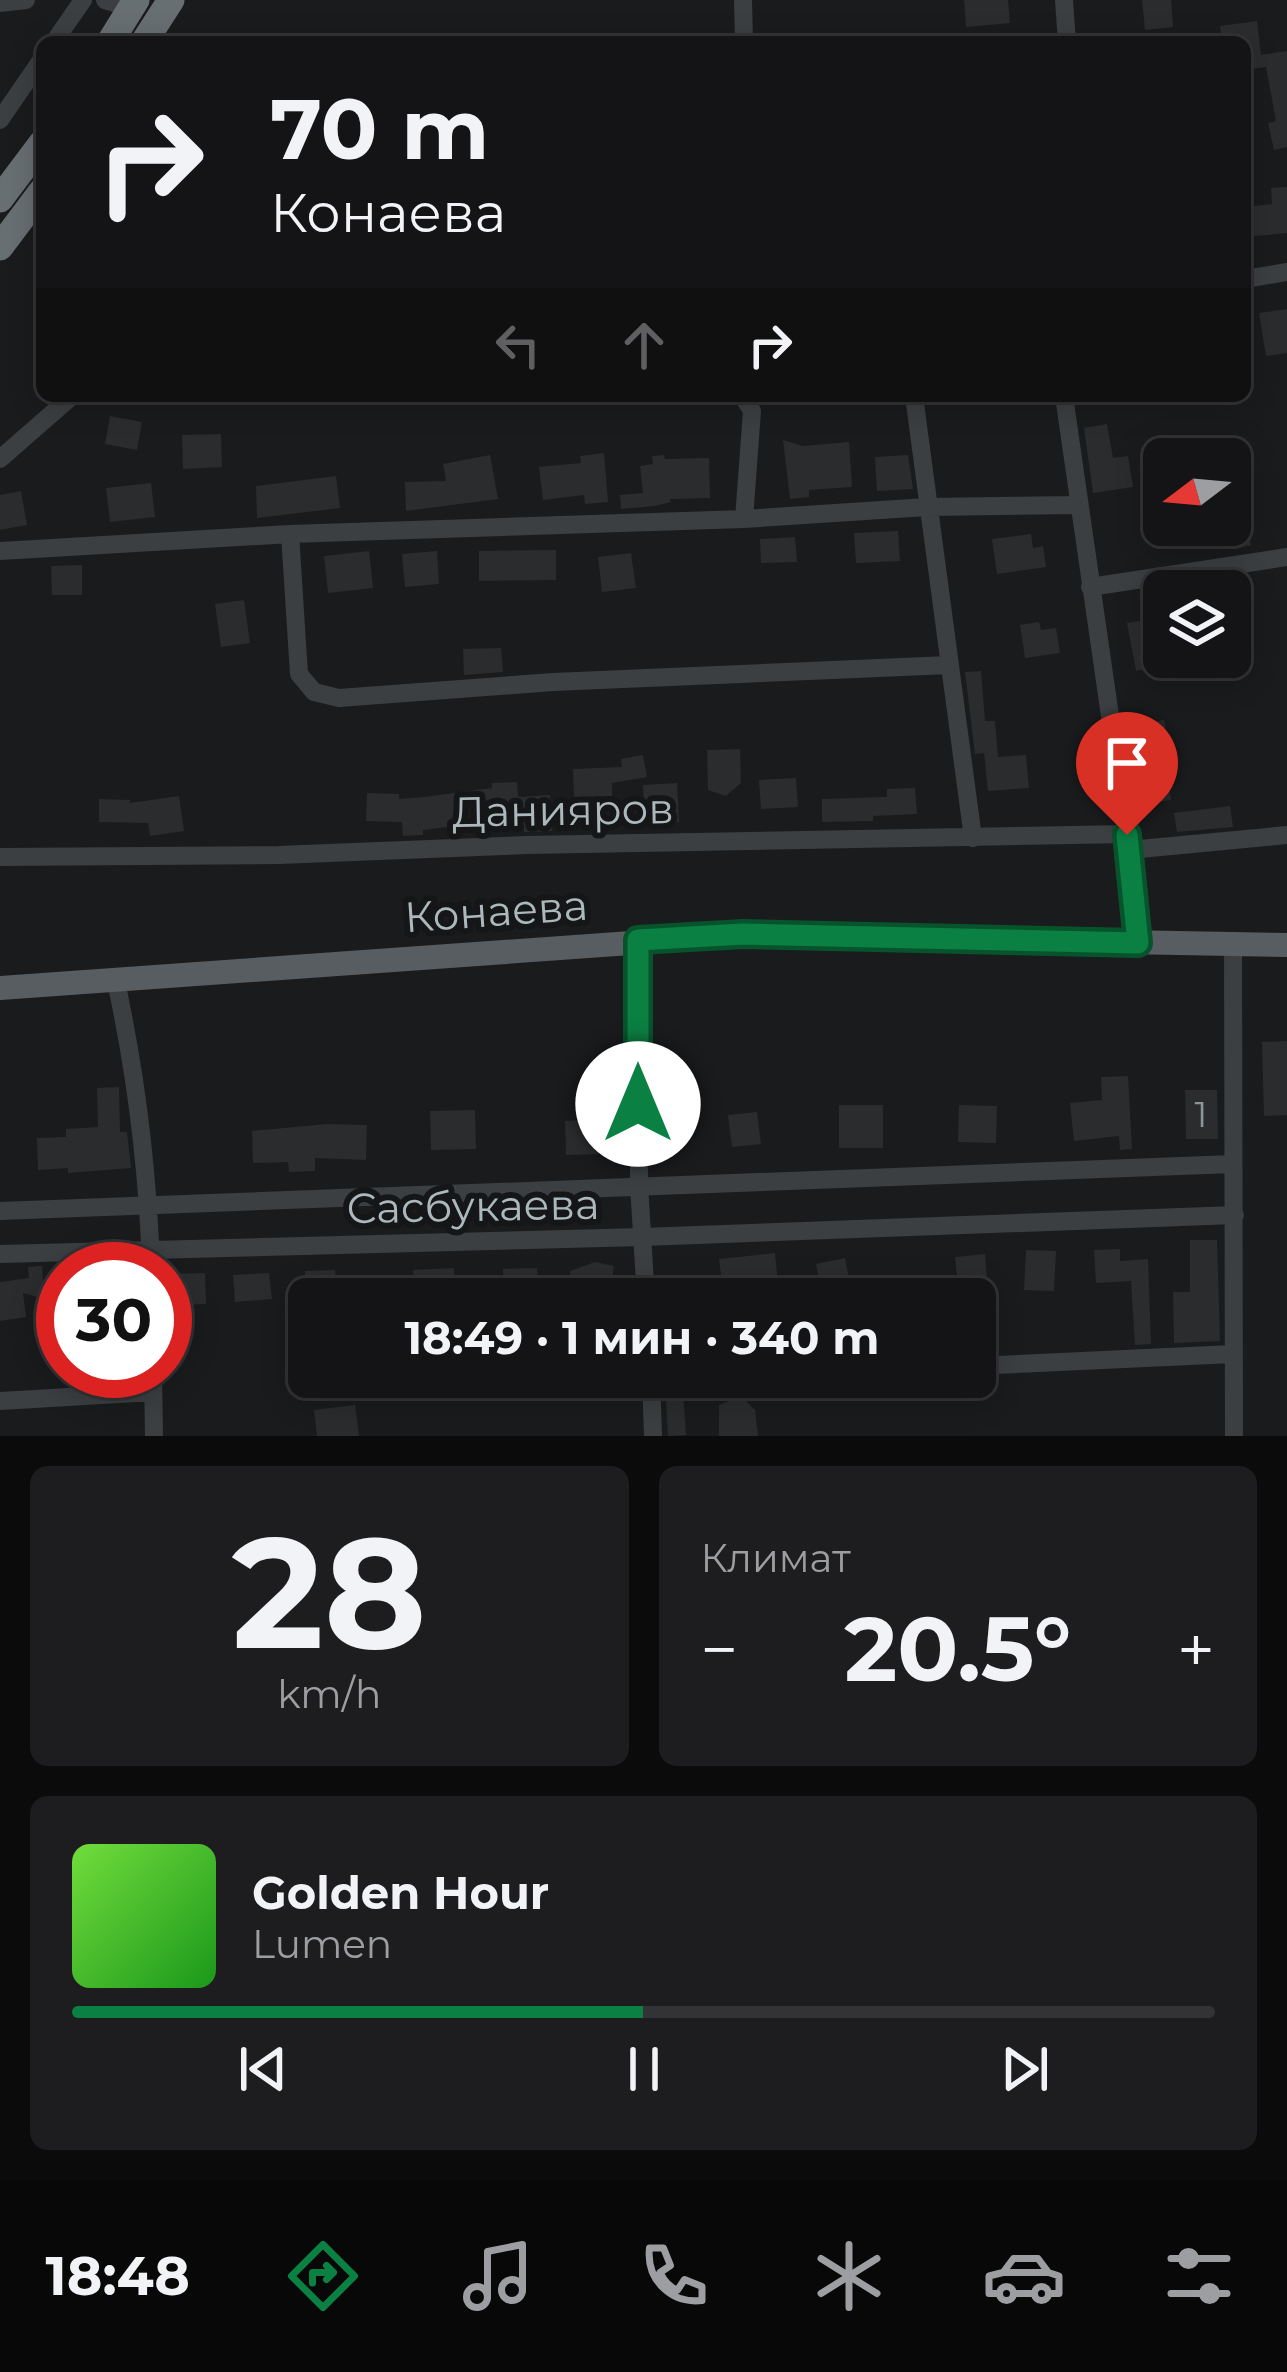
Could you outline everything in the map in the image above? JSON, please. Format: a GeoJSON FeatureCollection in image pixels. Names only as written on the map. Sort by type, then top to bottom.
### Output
{"type":"FeatureCollection","features":[{"type":"Feature","properties":{"kind":"highway"},"geometry":{"type":"LineString","coordinates":[[148,36],[171,0]]}},
{"type":"Feature","properties":{"kind":"highway"},"geometry":{"type":"LineString","coordinates":[[112,36],[124,3]]}},
{"type":"Feature","properties":{"kind":"highway"},"geometry":{"type":"LineString","coordinates":[[0,199],[36,151]]}},
{"type":"Feature","properties":{"kind":"highway"},"geometry":{"type":"LineString","coordinates":[[0,247],[36,199]]}},
{"type":"Feature","properties":{"kind":"main road","name":"Конаева"},"geometry":{"type":"LineString","coordinates":[[0,988],[743,934],[1287,945]]}},
{"type":"Feature","properties":{"kind":"street"},"geometry":{"type":"LineString","coordinates":[[0,3],[26,0]]}},
{"type":"Feature","properties":{"kind":"street"},"geometry":{"type":"LineString","coordinates":[[58,36],[83,0]]}},
{"type":"Feature","properties":{"kind":"street"},"geometry":{"type":"LineString","coordinates":[[743,0],[744,36]]}},
{"type":"Feature","properties":{"kind":"street"},"geometry":{"type":"LineString","coordinates":[[1064,0],[1067,36]]}},
{"type":"Feature","properties":{"kind":"street"},"geometry":{"type":"LineString","coordinates":[[0,120],[36,68]]}},
{"type":"Feature","properties":{"kind":"street"},"geometry":{"type":"LineString","coordinates":[[1251,278],[1287,272]]}},
{"type":"Feature","properties":{"kind":"street"},"geometry":{"type":"LineString","coordinates":[[0,459],[65,402]]}},
{"type":"Feature","properties":{"kind":"street"},"geometry":{"type":"LineString","coordinates":[[744,519],[752,411],[747,402]]}},
{"type":"Feature","properties":{"kind":"street"},"geometry":{"type":"LineString","coordinates":[[915,402],[974,838]]}},
{"type":"Feature","properties":{"kind":"street"},"geometry":{"type":"LineString","coordinates":[[1065,402],[1128,842],[1138,943]]}},
{"type":"Feature","properties":{"kind":"street"},"geometry":{"type":"LineString","coordinates":[[0,551],[927,507],[1079,506]]}},
{"type":"Feature","properties":{"kind":"street"},"geometry":{"type":"LineString","coordinates":[[290,534],[299,674],[314,692],[339,698],[553,682],[949,665]]}},
{"type":"Feature","properties":{"kind":"street"},"geometry":{"type":"LineString","coordinates":[[1090,587],[1287,557]]}},
{"type":"Feature","properties":{"kind":"street","name":"Данияров"},"geometry":{"type":"LineString","coordinates":[[0,857],[974,838],[1128,842],[1287,835]]}},
{"type":"Feature","properties":{"kind":"street"},"geometry":{"type":"LineString","coordinates":[[638,940],[638,1185],[645,1278]]}},
{"type":"Feature","properties":{"kind":"street"},"geometry":{"type":"LineString","coordinates":[[1234,945],[1234,1436]]}},
{"type":"Feature","properties":{"kind":"street"},"geometry":{"type":"LineString","coordinates":[[115,977],[128,1036],[150,1206],[150,1242]]}},
{"type":"Feature","properties":{"kind":"street","name":"Сасбукаева"},"geometry":{"type":"LineString","coordinates":[[0,1211],[1233,1164]]}},
{"type":"Feature","properties":{"kind":"street","name":"Сасбукаева"},"geometry":{"type":"LineString","coordinates":[[192,1257],[1234,1215]]}},
{"type":"Feature","properties":{"kind":"street","name":"Сасбукаева"},"geometry":{"type":"LineString","coordinates":[[0,1254],[36,1255]]}},
{"type":"Feature","properties":{"kind":"street"},"geometry":{"type":"LineString","coordinates":[[996,1365],[1233,1354]]}},
{"type":"Feature","properties":{"kind":"street"},"geometry":{"type":"LineString","coordinates":[[0,1401],[51,1398]]}},
{"type":"Feature","properties":{"kind":"street"},"geometry":{"type":"LineString","coordinates":[[153,1398],[154,1436]]}},
{"type":"Feature","properties":{"kind":"street"},"geometry":{"type":"LineString","coordinates":[[651,1398],[653,1436]]}},
{"type":"Feature","properties":{"kind":"building"},"geometry":{"type":"Polygon","coordinates":[[[964,0],[1008,0],[1010,23],[966,27],[964,0]]]}},
{"type":"Feature","properties":{"kind":"building"},"geometry":{"type":"Polygon","coordinates":[[[1142,0],[1171,0],[1173,27],[1145,30],[1142,0]]]}},
{"type":"Feature","properties":{"kind":"building"},"geometry":{"type":"Polygon","coordinates":[[[1257,21],[1261,55],[1287,51],[1287,147],[1274,150],[1268,123],[1276,121],[1266,67],[1251,69],[1251,36],[1221,36],[1220,26],[1257,21]]]}},
{"type":"Feature","properties":{"kind":"building"},"geometry":{"type":"Polygon","coordinates":[[[1287,187],[1287,233],[1251,236],[1251,206],[1272,204],[1271,188],[1287,187]]]}},
{"type":"Feature","properties":{"kind":"building"},"geometry":{"type":"Polygon","coordinates":[[[1287,309],[1287,353],[1266,356],[1259,313],[1287,309]]]}},
{"type":"Feature","properties":{"kind":"building"},"geometry":{"type":"Polygon","coordinates":[[[110,416],[142,422],[137,450],[105,444],[110,416]]]}},
{"type":"Feature","properties":{"kind":"building"},"geometry":{"type":"Polygon","coordinates":[[[1107,424],[1113,458],[1128,456],[1133,487],[1093,493],[1084,428],[1107,424]]]}},
{"type":"Feature","properties":{"kind":"building"},"geometry":{"type":"Polygon","coordinates":[[[221,434],[222,467],[183,469],[182,435],[221,434]]]}},
{"type":"Feature","properties":{"kind":"building"},"geometry":{"type":"Polygon","coordinates":[[[783,440],[803,446],[849,442],[852,487],[809,490],[809,497],[790,499],[783,440]]]}},
{"type":"Feature","properties":{"kind":"building"},"geometry":{"type":"Polygon","coordinates":[[[604,453],[608,502],[585,504],[584,495],[543,500],[539,467],[581,463],[580,456],[604,453]]]}},
{"type":"Feature","properties":{"kind":"building"},"geometry":{"type":"Polygon","coordinates":[[[490,455],[498,499],[406,511],[405,482],[446,481],[443,464],[490,455]]]}},
{"type":"Feature","properties":{"kind":"building"},"geometry":{"type":"Polygon","coordinates":[[[664,455],[665,459],[709,458],[710,498],[670,499],[655,506],[621,509],[620,495],[643,493],[640,466],[653,464],[652,456],[664,455]]]}},
{"type":"Feature","properties":{"kind":"building"},"geometry":{"type":"Polygon","coordinates":[[[908,455],[913,489],[877,491],[875,457],[908,455]]]}},
{"type":"Feature","properties":{"kind":"building"},"geometry":{"type":"Polygon","coordinates":[[[336,476],[340,508],[257,518],[256,486],[336,476]]]}},
{"type":"Feature","properties":{"kind":"building"},"geometry":{"type":"Polygon","coordinates":[[[151,483],[155,517],[110,522],[106,488],[151,483]]]}},
{"type":"Feature","properties":{"kind":"building"},"geometry":{"type":"Polygon","coordinates":[[[21,491],[27,525],[0,530],[0,495],[21,491]]]}},
{"type":"Feature","properties":{"kind":"building"},"geometry":{"type":"Polygon","coordinates":[[[898,531],[900,561],[856,563],[854,533],[898,531]]]}},
{"type":"Feature","properties":{"kind":"building"},"geometry":{"type":"Polygon","coordinates":[[[1031,534],[1033,548],[1043,546],[1046,567],[997,574],[992,539],[1031,534]]]}},
{"type":"Feature","properties":{"kind":"building"},"geometry":{"type":"Polygon","coordinates":[[[795,537],[797,562],[761,563],[760,539],[795,537]]]}},
{"type":"Feature","properties":{"kind":"building"},"geometry":{"type":"Polygon","coordinates":[[[556,550],[556,580],[479,581],[479,551],[556,550]]]}},
{"type":"Feature","properties":{"kind":"building"},"geometry":{"type":"Polygon","coordinates":[[[369,551],[373,588],[328,593],[324,556],[369,551]]]}},
{"type":"Feature","properties":{"kind":"building"},"geometry":{"type":"Polygon","coordinates":[[[437,551],[439,584],[405,587],[402,554],[437,551]]]}},
{"type":"Feature","properties":{"kind":"building"},"geometry":{"type":"Polygon","coordinates":[[[631,553],[636,588],[602,592],[598,557],[631,553]]]}},
{"type":"Feature","properties":{"kind":"building"},"geometry":{"type":"Polygon","coordinates":[[[82,565],[82,595],[52,595],[51,566],[82,565]]]}},
{"type":"Feature","properties":{"kind":"building"},"geometry":{"type":"Polygon","coordinates":[[[244,600],[250,643],[221,647],[215,604],[244,600]]]}},
{"type":"Feature","properties":{"kind":"building"},"geometry":{"type":"Polygon","coordinates":[[[1143,620],[1143,670],[1136,671],[1127,623],[1143,620]]]}},
{"type":"Feature","properties":{"kind":"building"},"geometry":{"type":"Polygon","coordinates":[[[1039,622],[1041,630],[1056,628],[1060,653],[1025,658],[1020,625],[1039,622]]]}},
{"type":"Feature","properties":{"kind":"building"},"geometry":{"type":"Polygon","coordinates":[[[501,648],[503,672],[464,675],[463,649],[501,648]]]}},
{"type":"Feature","properties":{"kind":"building"},"geometry":{"type":"Polygon","coordinates":[[[981,671],[985,721],[995,721],[998,757],[1026,755],[1029,788],[988,791],[984,753],[975,754],[965,672],[981,671]]]}},
{"type":"Feature","properties":{"kind":"building"},"geometry":{"type":"Polygon","coordinates":[[[1164,720],[1171,753],[1165,754],[1171,800],[1139,805],[1135,779],[1147,778],[1136,725],[1164,720]]]}},
{"type":"Feature","properties":{"kind":"building"},"geometry":{"type":"Polygon","coordinates":[[[740,749],[741,783],[726,796],[708,790],[707,750],[740,749]]]}},
{"type":"Feature","properties":{"kind":"building"},"geometry":{"type":"Polygon","coordinates":[[[643,755],[647,777],[612,783],[612,796],[574,797],[573,769],[622,767],[621,759],[643,755]]]}},
{"type":"Feature","properties":{"kind":"building"},"geometry":{"type":"Polygon","coordinates":[[[796,778],[798,807],[761,809],[759,780],[796,778]]]}},
{"type":"Feature","properties":{"kind":"building"},"geometry":{"type":"Polygon","coordinates":[[[517,782],[518,797],[550,795],[552,831],[524,832],[524,824],[494,825],[493,803],[454,805],[456,826],[423,830],[423,835],[403,836],[402,822],[366,821],[367,793],[399,794],[399,799],[517,782]]]}},
{"type":"Feature","properties":{"kind":"building"},"geometry":{"type":"Polygon","coordinates":[[[677,783],[679,822],[645,824],[643,785],[677,783]]]}},
{"type":"Feature","properties":{"kind":"building"},"geometry":{"type":"Polygon","coordinates":[[[915,788],[917,814],[822,822],[822,799],[887,797],[887,789],[915,788]]]}},
{"type":"Feature","properties":{"kind":"building"},"geometry":{"type":"Polygon","coordinates":[[[179,796],[184,831],[150,836],[148,823],[99,822],[99,799],[130,803],[179,796]]]}},
{"type":"Feature","properties":{"kind":"building"},"geometry":{"type":"Polygon","coordinates":[[[1230,806],[1233,827],[1177,832],[1174,813],[1230,806]]]}},
{"type":"Feature","properties":{"kind":"building"},"geometry":{"type":"Polygon","coordinates":[[[1287,1041],[1287,1115],[1264,1116],[1262,1042],[1287,1041]]]}},
{"type":"Feature","properties":{"kind":"building"},"geometry":{"type":"Polygon","coordinates":[[[1128,1076],[1132,1149],[1120,1150],[1119,1136],[1074,1141],[1070,1103],[1102,1100],[1101,1077],[1128,1076]]]}},
{"type":"Feature","properties":{"kind":"building"},"geometry":{"type":"Polygon","coordinates":[[[119,1087],[120,1132],[127,1132],[131,1168],[68,1173],[68,1168],[38,1170],[37,1138],[66,1137],[66,1129],[98,1127],[97,1088],[119,1087]]]}},
{"type":"Feature","properties":{"kind":"building"},"geometry":{"type":"Polygon","coordinates":[[[1185,1090],[1217,1090],[1218,1139],[1186,1139],[1185,1090]]]}},
{"type":"Feature","properties":{"kind":"building"},"geometry":{"type":"Polygon","coordinates":[[[610,1092],[610,1113],[598,1113],[599,1154],[566,1155],[565,1121],[581,1120],[581,1093],[610,1092]]]}},
{"type":"Feature","properties":{"kind":"building"},"geometry":{"type":"Polygon","coordinates":[[[839,1105],[883,1105],[883,1148],[839,1148],[839,1105]]]}},
{"type":"Feature","properties":{"kind":"building"},"geometry":{"type":"Polygon","coordinates":[[[959,1105],[997,1106],[996,1143],[958,1142],[959,1105]]]}},
{"type":"Feature","properties":{"kind":"building"},"geometry":{"type":"Polygon","coordinates":[[[475,1110],[476,1149],[431,1150],[430,1111],[475,1110]]]}},
{"type":"Feature","properties":{"kind":"building"},"geometry":{"type":"Polygon","coordinates":[[[757,1112],[761,1144],[732,1147],[728,1115],[757,1112]]]}},
{"type":"Feature","properties":{"kind":"building"},"geometry":{"type":"Polygon","coordinates":[[[367,1125],[366,1160],[315,1158],[315,1171],[289,1172],[288,1162],[253,1163],[252,1131],[367,1125]]]}},
{"type":"Feature","properties":{"kind":"building"},"geometry":{"type":"Polygon","coordinates":[[[1190,1240],[1217,1240],[1220,1341],[1174,1343],[1173,1292],[1190,1292],[1190,1240]]]}},
{"type":"Feature","properties":{"kind":"building"},"geometry":{"type":"Polygon","coordinates":[[[1120,1249],[1120,1261],[1148,1259],[1151,1344],[1135,1345],[1131,1281],[1096,1283],[1094,1250],[1120,1249]]]}},
{"type":"Feature","properties":{"kind":"building"},"geometry":{"type":"Polygon","coordinates":[[[1026,1250],[1056,1251],[1054,1291],[1024,1290],[1026,1250]]]}},
{"type":"Feature","properties":{"kind":"building"},"geometry":{"type":"Polygon","coordinates":[[[775,1253],[777,1278],[721,1278],[719,1259],[775,1253]]]}},
{"type":"Feature","properties":{"kind":"building"},"geometry":{"type":"Polygon","coordinates":[[[985,1254],[987,1278],[957,1278],[955,1257],[985,1254]]]}},
{"type":"Feature","properties":{"kind":"building"},"geometry":{"type":"Polygon","coordinates":[[[845,1258],[849,1278],[819,1278],[816,1264],[845,1258]]]}},
{"type":"Feature","properties":{"kind":"building"},"geometry":{"type":"Polygon","coordinates":[[[595,1262],[614,1266],[612,1278],[570,1278],[570,1271],[595,1262]]]}},
{"type":"Feature","properties":{"kind":"building"},"geometry":{"type":"Polygon","coordinates":[[[36,1266],[36,1297],[23,1293],[26,1317],[0,1321],[0,1282],[29,1278],[28,1267],[36,1266]]]}},
{"type":"Feature","properties":{"kind":"building"},"geometry":{"type":"Polygon","coordinates":[[[454,1268],[455,1278],[414,1278],[413,1270],[454,1268]]]}},
{"type":"Feature","properties":{"kind":"building"},"geometry":{"type":"Polygon","coordinates":[[[537,1268],[538,1278],[503,1278],[503,1269],[537,1268]]]}},
{"type":"Feature","properties":{"kind":"building"},"geometry":{"type":"Polygon","coordinates":[[[335,1270],[336,1278],[305,1278],[305,1271],[335,1270]]]}},
{"type":"Feature","properties":{"kind":"building"},"geometry":{"type":"Polygon","coordinates":[[[192,1273],[205,1273],[206,1304],[192,1304],[192,1273]]]}},
{"type":"Feature","properties":{"kind":"building"},"geometry":{"type":"Polygon","coordinates":[[[269,1273],[272,1299],[235,1302],[233,1275],[269,1273]]]}},
{"type":"Feature","properties":{"kind":"building"},"geometry":{"type":"Polygon","coordinates":[[[666,1398],[683,1398],[686,1435],[668,1436],[666,1398]]]}},
{"type":"Feature","properties":{"kind":"building"},"geometry":{"type":"Polygon","coordinates":[[[743,1398],[755,1410],[758,1436],[719,1436],[719,1405],[743,1398]]]}},
{"type":"Feature","properties":{"kind":"building"},"geometry":{"type":"Polygon","coordinates":[[[355,1405],[359,1436],[317,1436],[314,1410],[355,1405]]]}},
{"type":"Feature","properties":{"kind":"route"},"geometry":{"type":"LineString","coordinates":[[638,1104],[638,940],[743,934],[1138,943],[1127,835]]}}]}
